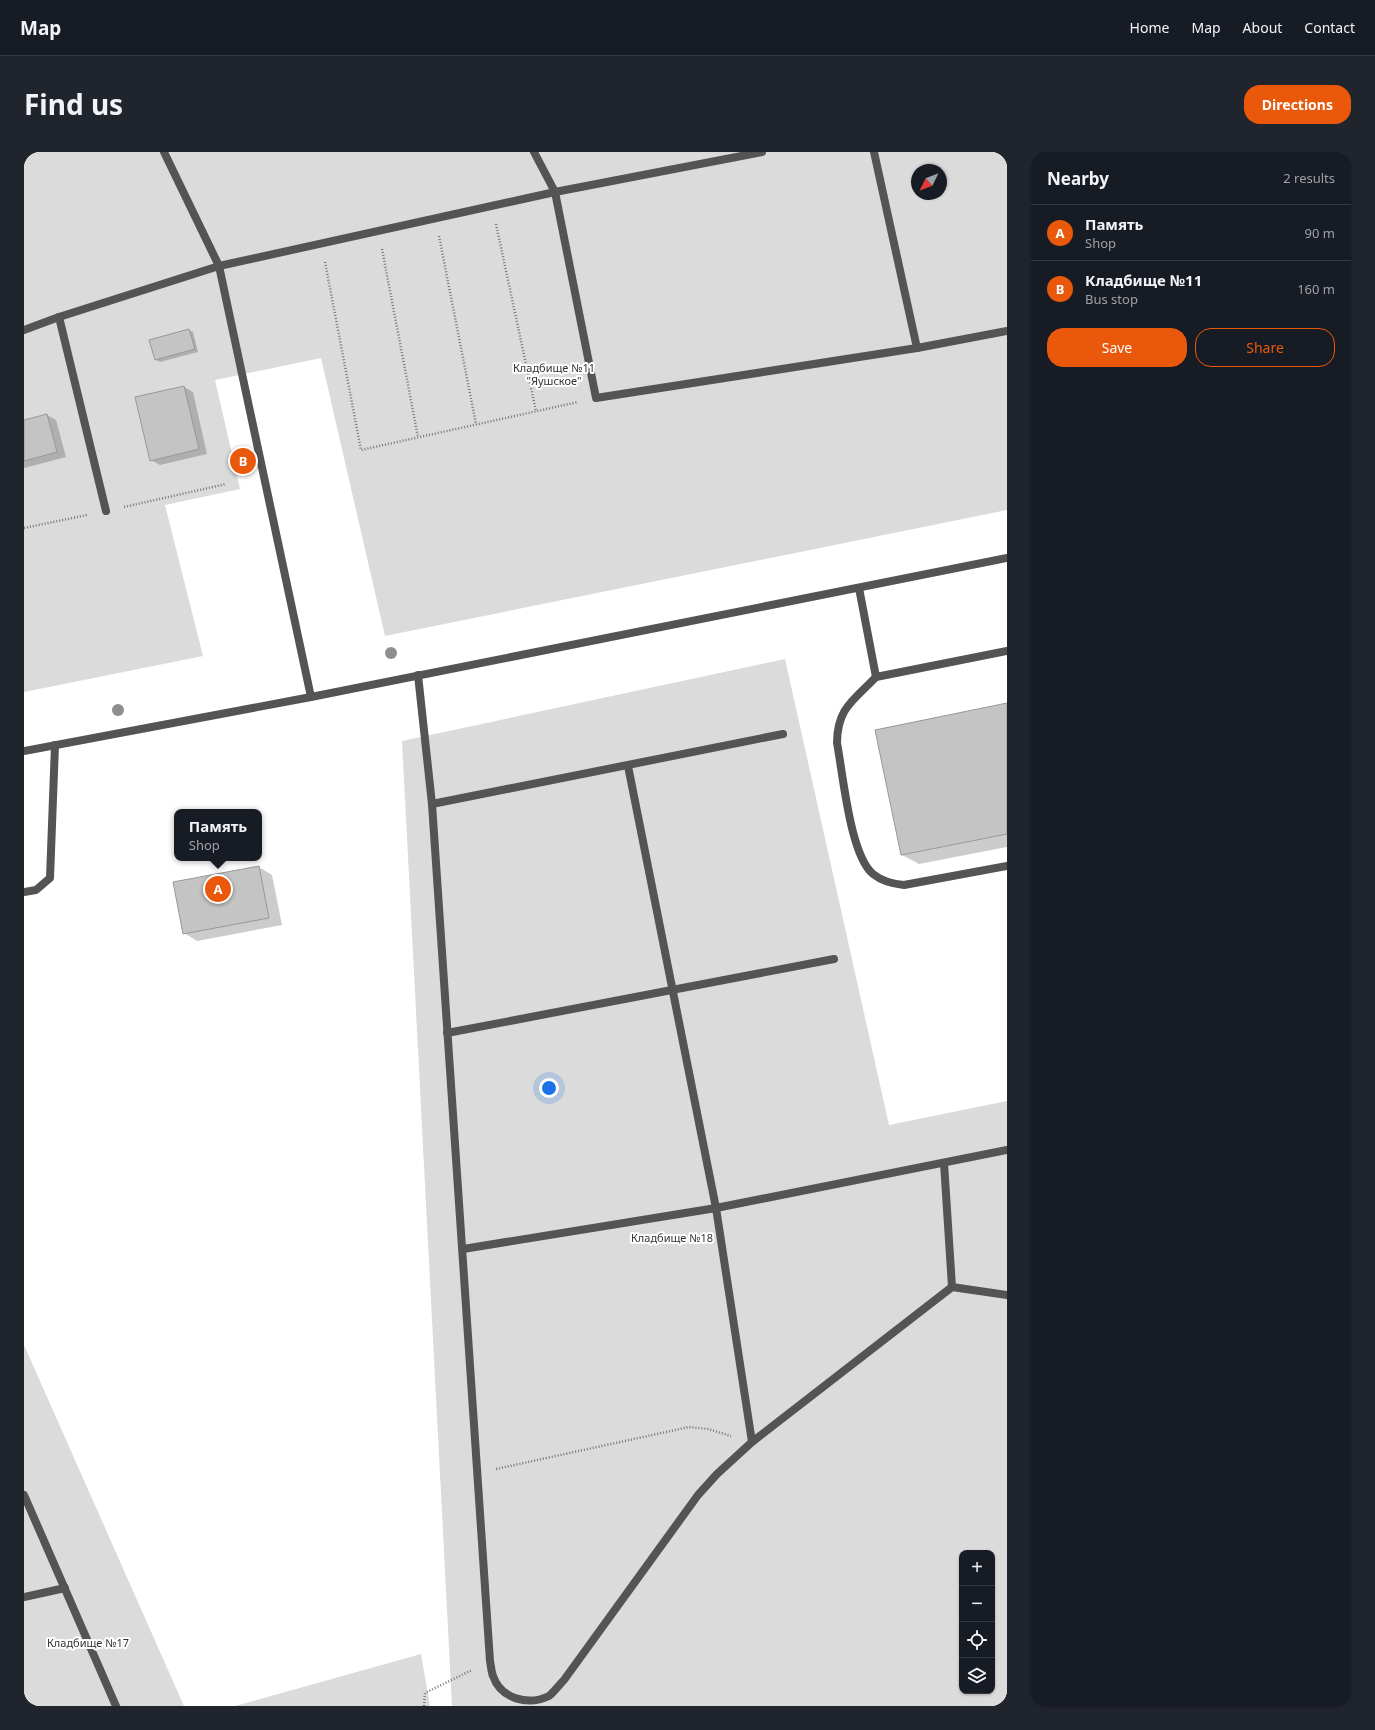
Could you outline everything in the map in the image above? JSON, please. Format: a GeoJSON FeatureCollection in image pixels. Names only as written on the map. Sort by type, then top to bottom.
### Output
{"type":"FeatureCollection","features":[{"type":"Feature","properties":{"kind":"street"},"geometry":{"type":"LineString","coordinates":[[164,152],[219,266],[311,697]]}},
{"type":"Feature","properties":{"kind":"street"},"geometry":{"type":"LineString","coordinates":[[534,152],[555,192],[596,398],[917,348],[1007,331]]}},
{"type":"Feature","properties":{"kind":"street"},"geometry":{"type":"LineString","coordinates":[[24,330],[59,317],[219,266],[555,192],[762,152]]}},
{"type":"Feature","properties":{"kind":"street"},"geometry":{"type":"LineString","coordinates":[[874,152],[917,348]]}},
{"type":"Feature","properties":{"kind":"street"},"geometry":{"type":"LineString","coordinates":[[59,317],[106,511]]}},
{"type":"Feature","properties":{"kind":"street"},"geometry":{"type":"LineString","coordinates":[[24,750],[311,697],[1007,558]]}},
{"type":"Feature","properties":{"kind":"street"},"geometry":{"type":"LineString","coordinates":[[859,588],[876,677]]}},
{"type":"Feature","properties":{"kind":"street"},"geometry":{"type":"LineString","coordinates":[[1007,651],[876,677],[845,709],[840,719],[837,743],[853,833],[861,858],[873,874],[889,883],[904,885],[1007,866]]}},
{"type":"Feature","properties":{"kind":"street"},"geometry":{"type":"LineString","coordinates":[[418,675],[432,804],[490,1660],[493,1676],[498,1686],[509,1696],[520,1701],[534,1702],[550,1695],[564,1680],[698,1495],[717,1474],[752,1442],[952,1287],[1007,1295]]}},
{"type":"Feature","properties":{"kind":"street"},"geometry":{"type":"LineString","coordinates":[[432,804],[783,734]]}},
{"type":"Feature","properties":{"kind":"street"},"geometry":{"type":"LineString","coordinates":[[24,892],[36,890],[50,878],[55,745]]}},
{"type":"Feature","properties":{"kind":"street"},"geometry":{"type":"LineString","coordinates":[[628,766],[716,1208],[752,1442]]}},
{"type":"Feature","properties":{"kind":"street"},"geometry":{"type":"LineString","coordinates":[[447,1033],[834,959]]}},
{"type":"Feature","properties":{"kind":"street"},"geometry":{"type":"LineString","coordinates":[[462,1249],[716,1208],[1007,1150]]}},
{"type":"Feature","properties":{"kind":"street"},"geometry":{"type":"LineString","coordinates":[[944,1163],[952,1287]]}},
{"type":"Feature","properties":{"kind":"street"},"geometry":{"type":"LineString","coordinates":[[24,1495],[116,1706]]}},
{"type":"Feature","properties":{"kind":"street"},"geometry":{"type":"LineString","coordinates":[[24,1597],[65,1588]]}},
{"type":"Feature","properties":{"kind":"path"},"geometry":{"type":"LineString","coordinates":[[492,206],[536,411]]}},
{"type":"Feature","properties":{"kind":"path"},"geometry":{"type":"LineString","coordinates":[[435,219],[476,424]]}},
{"type":"Feature","properties":{"kind":"path"},"geometry":{"type":"LineString","coordinates":[[378,231],[418,437]]}},
{"type":"Feature","properties":{"kind":"path"},"geometry":{"type":"LineString","coordinates":[[322,243],[361,450],[596,398]]}},
{"type":"Feature","properties":{"kind":"path"},"geometry":{"type":"LineString","coordinates":[[478,1473],[689,1427],[708,1429],[752,1442]]}},
{"type":"Feature","properties":{"kind":"path"},"geometry":{"type":"LineString","coordinates":[[424,1706],[425,1693],[490,1660]]}},
{"type":"Feature","properties":{"kind":"green space","name":"Кладбище №11 \"Яушское\""},"geometry":{"type":"Polygon","coordinates":[[[24,152],[1007,152],[1007,510],[385,636],[321,358],[215,380],[240,489],[165,505],[203,656],[24,692],[24,152]]]}},
{"type":"Feature","properties":{"kind":"green space","name":"Кладбище №18"},"geometry":{"type":"Polygon","coordinates":[[[785,659],[889,1125],[1007,1101],[1007,1706],[452,1706],[402,741],[785,659]]]}},
{"type":"Feature","properties":{"kind":"green space","name":"Кладбище №17"},"geometry":{"type":"Polygon","coordinates":[[[24,1345],[184,1706],[24,1706],[24,1345]]]}},
{"type":"Feature","properties":{"kind":"green space"},"geometry":{"type":"Polygon","coordinates":[[[421,1654],[430,1706],[235,1706],[421,1654]]]}},
{"type":"Feature","properties":{"kind":"building"},"geometry":{"type":"Polygon","coordinates":[[[189,329],[195,349],[155,360],[149,340],[189,329]]]}},
{"type":"Feature","properties":{"kind":"building"},"geometry":{"type":"Polygon","coordinates":[[[184,386],[199,449],[150,461],[135,397],[184,386]]]}},
{"type":"Feature","properties":{"kind":"building"},"geometry":{"type":"Polygon","coordinates":[[[47,414],[57,452],[24,461],[24,420],[47,414]]]}},
{"type":"Feature","properties":{"kind":"building"},"geometry":{"type":"Polygon","coordinates":[[[1007,703],[1007,834],[901,855],[875,730],[1007,703]]]}},
{"type":"Feature","properties":{"kind":"building"},"geometry":{"type":"Polygon","coordinates":[[[259,866],[269,918],[183,934],[173,882],[259,866]]]}},
{"type":"Feature","properties":{"kind":"place","name":"Кладбище №11"},"geometry":{"type":"Point","coordinates":[243,461]}},
{"type":"Feature","properties":{"kind":"place","name":"Память"},"geometry":{"type":"Point","coordinates":[218,889]}}]}
